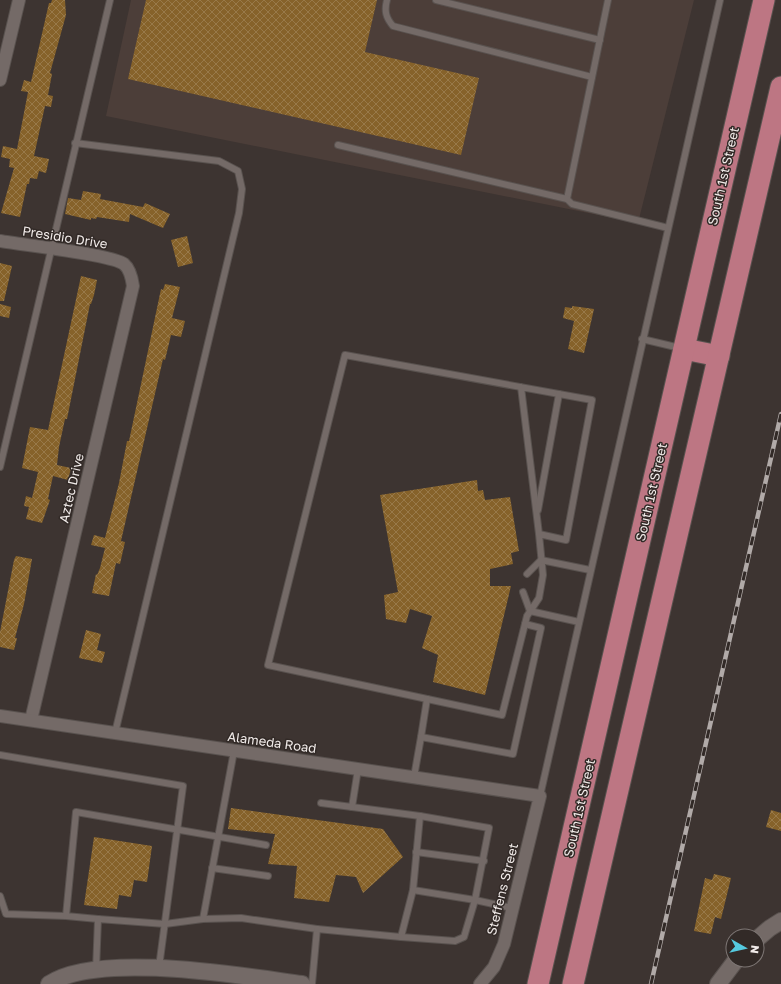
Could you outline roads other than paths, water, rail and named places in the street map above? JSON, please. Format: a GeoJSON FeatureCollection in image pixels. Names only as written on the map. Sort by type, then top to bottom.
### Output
{"type":"FeatureCollection","features":[{"type":"Feature","properties":{"kind":"highway","name":"South 1st Street"},"geometry":{"type":"LineString","coordinates":[[538,984],[764,0]]}},
{"type":"Feature","properties":{"kind":"highway"},"geometry":{"type":"LineString","coordinates":[[573,981],[781,87]]}},
{"type":"Feature","properties":{"kind":"highway"},"geometry":{"type":"LineString","coordinates":[[684,349],[719,356]]}},
{"type":"Feature","properties":{"kind":"main road"},"geometry":{"type":"LineString","coordinates":[[765,932],[781,921]]}},
{"type":"Feature","properties":{"kind":"main road"},"geometry":{"type":"LineString","coordinates":[[48,984],[55,980],[96,970],[122,967],[158,969],[302,984]]}},
{"type":"Feature","properties":{"kind":"main road"},"geometry":{"type":"LineString","coordinates":[[718,984],[730,968]]}},
{"type":"Feature","properties":{"kind":"street"},"geometry":{"type":"LineString","coordinates":[[0,80],[19,0]]}},
{"type":"Feature","properties":{"kind":"street","name":"Presidio Drive"},"geometry":{"type":"LineString","coordinates":[[0,241],[107,258],[124,264]]}},
{"type":"Feature","properties":{"kind":"street","name":"Aztec Drive"},"geometry":{"type":"LineString","coordinates":[[31,720],[133,286],[131,275],[124,264]]}},
{"type":"Feature","properties":{"kind":"street","name":"Alameda Road"},"geometry":{"type":"LineString","coordinates":[[0,716],[540,796]]}},
{"type":"Feature","properties":{"kind":"street","name":"Steffens Street"},"geometry":{"type":"LineString","coordinates":[[480,984],[494,967],[504,944],[540,796]]}},
{"type":"Feature","properties":{"kind":"lane"},"geometry":{"type":"LineString","coordinates":[[0,467],[75,143],[110,0]]}},
{"type":"Feature","properties":{"kind":"lane"},"geometry":{"type":"LineString","coordinates":[[387,0],[385,12],[387,19],[393,26],[592,77]]}},
{"type":"Feature","properties":{"kind":"lane"},"geometry":{"type":"LineString","coordinates":[[436,0],[600,40]]}},
{"type":"Feature","properties":{"kind":"lane"},"geometry":{"type":"LineString","coordinates":[[567,199],[608,0]]}},
{"type":"Feature","properties":{"kind":"lane"},"geometry":{"type":"LineString","coordinates":[[540,796],[642,339],[720,0]]}},
{"type":"Feature","properties":{"kind":"lane"},"geometry":{"type":"LineString","coordinates":[[75,143],[219,161],[238,171],[242,189],[239,213],[115,733]]}},
{"type":"Feature","properties":{"kind":"lane"},"geometry":{"type":"LineString","coordinates":[[338,145],[567,199],[572,204],[668,228]]}},
{"type":"Feature","properties":{"kind":"lane"},"geometry":{"type":"LineString","coordinates":[[642,339],[684,349]]}},
{"type":"Feature","properties":{"kind":"lane"},"geometry":{"type":"LineString","coordinates":[[521,387],[543,575],[539,598],[530,611],[525,624],[502,715],[268,665],[345,355],[521,387],[592,400],[566,540],[539,534]]}},
{"type":"Feature","properties":{"kind":"lane"},"geometry":{"type":"LineString","coordinates":[[537,517],[559,394]]}},
{"type":"Feature","properties":{"kind":"lane"},"geometry":{"type":"LineString","coordinates":[[541,560],[590,570]]}},
{"type":"Feature","properties":{"kind":"lane"},"geometry":{"type":"LineString","coordinates":[[527,574],[541,560]]}},
{"type":"Feature","properties":{"kind":"lane"},"geometry":{"type":"LineString","coordinates":[[523,592],[530,611]]}},
{"type":"Feature","properties":{"kind":"lane"},"geometry":{"type":"LineString","coordinates":[[530,611],[579,622]]}},
{"type":"Feature","properties":{"kind":"lane"},"geometry":{"type":"LineString","coordinates":[[421,737],[513,754],[541,628],[525,624]]}},
{"type":"Feature","properties":{"kind":"lane"},"geometry":{"type":"LineString","coordinates":[[414,778],[427,699]]}},
{"type":"Feature","properties":{"kind":"lane"},"geometry":{"type":"LineString","coordinates":[[203,919],[234,751]]}},
{"type":"Feature","properties":{"kind":"lane"},"geometry":{"type":"LineString","coordinates":[[0,755],[183,786],[158,969]]}},
{"type":"Feature","properties":{"kind":"lane"},"geometry":{"type":"LineString","coordinates":[[352,807],[358,769]]}},
{"type":"Feature","properties":{"kind":"lane"},"geometry":{"type":"LineString","coordinates":[[0,896],[6,914],[66,916],[165,924],[203,919],[241,918],[317,929],[401,937],[455,941],[464,937],[475,900],[490,828],[420,816],[321,803]]}},
{"type":"Feature","properties":{"kind":"lane"},"geometry":{"type":"LineString","coordinates":[[66,916],[76,812],[266,846]]}},
{"type":"Feature","properties":{"kind":"lane"},"geometry":{"type":"LineString","coordinates":[[401,937],[413,890],[420,816]]}},
{"type":"Feature","properties":{"kind":"lane"},"geometry":{"type":"LineString","coordinates":[[416,852],[484,861]]}},
{"type":"Feature","properties":{"kind":"lane"},"geometry":{"type":"LineString","coordinates":[[212,868],[268,876]]}},
{"type":"Feature","properties":{"kind":"lane"},"geometry":{"type":"LineString","coordinates":[[413,890],[475,900],[512,908]]}},
{"type":"Feature","properties":{"kind":"lane"},"geometry":{"type":"LineString","coordinates":[[96,970],[98,919]]}},
{"type":"Feature","properties":{"kind":"lane"},"geometry":{"type":"LineString","coordinates":[[312,984],[317,929]]}},
{"type":"Feature","properties":{"kind":"railway"},"geometry":{"type":"LineString","coordinates":[[651,984],[781,414]]}}]}
